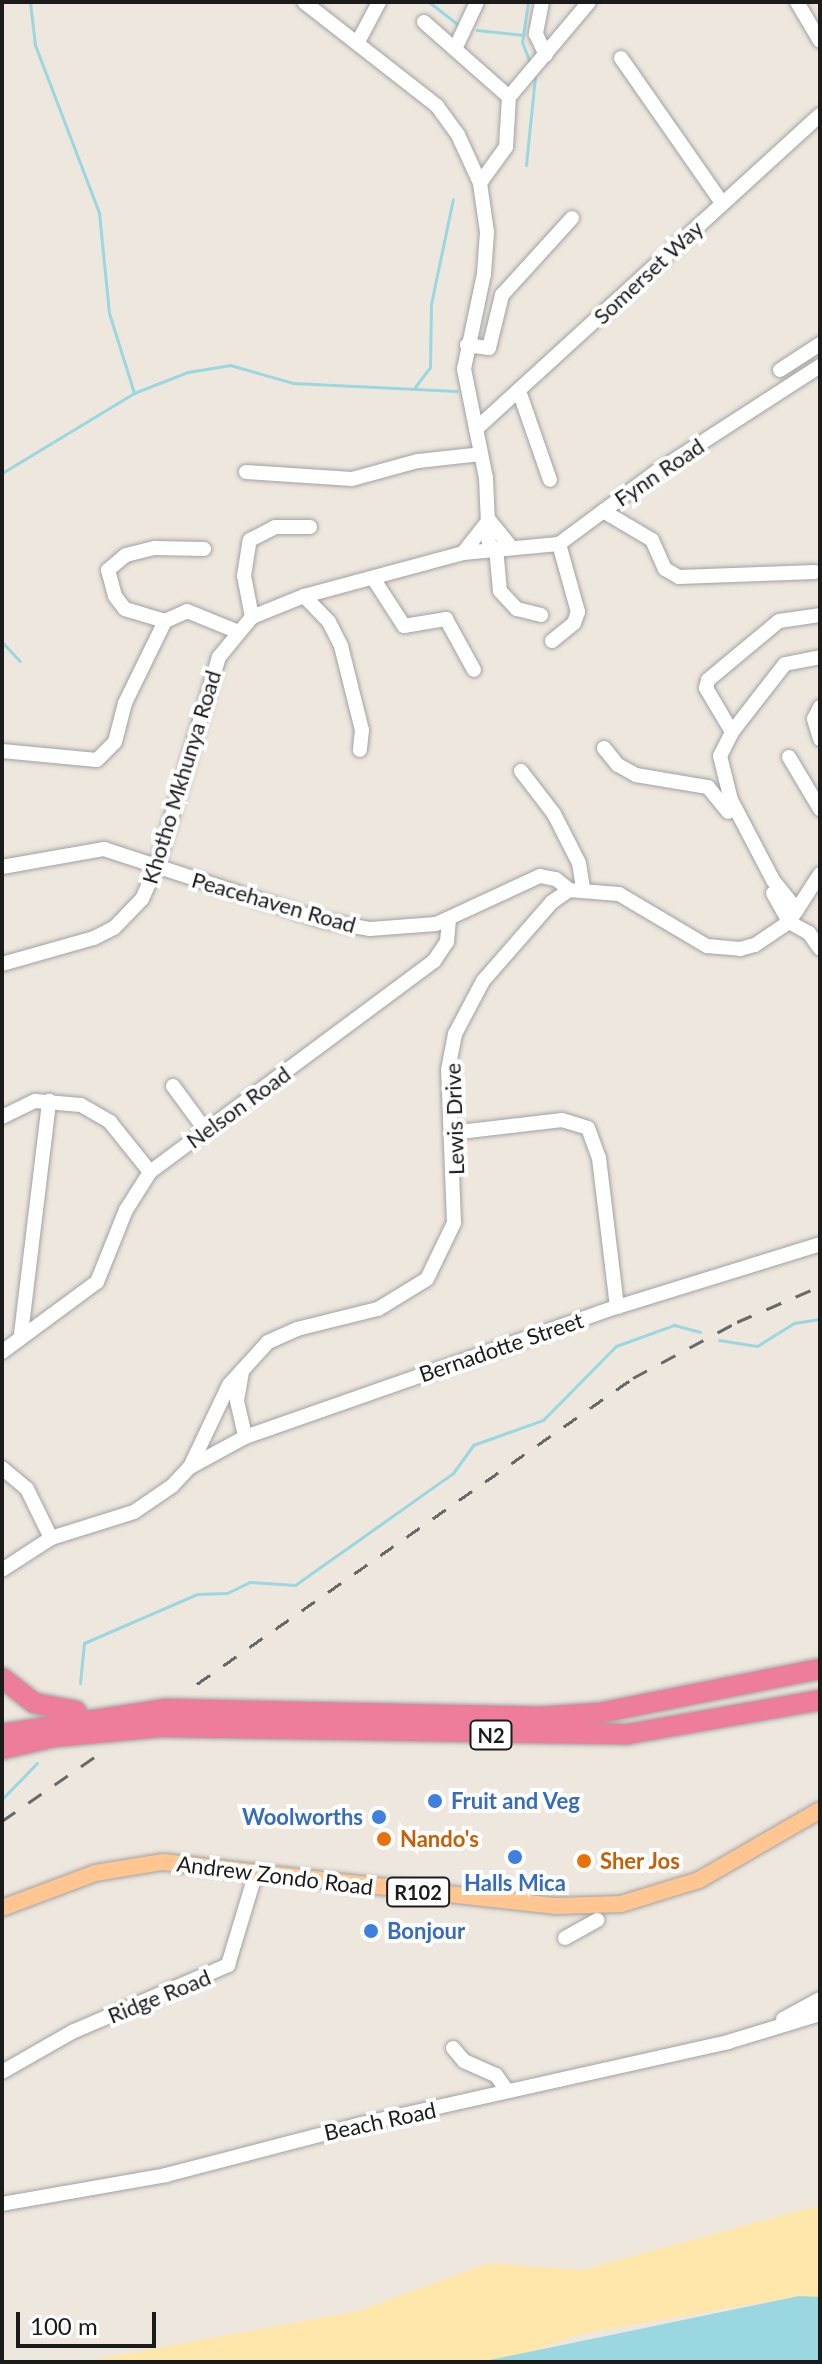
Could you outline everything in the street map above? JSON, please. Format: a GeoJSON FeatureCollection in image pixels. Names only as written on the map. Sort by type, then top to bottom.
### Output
{"type":"FeatureCollection","features":[{"type":"Feature","properties":{"kind":"highway","name":"N2"},"geometry":{"type":"LineString","coordinates":[[2,1734],[165,1709],[538,1717],[656,1704],[820,1669]]}},
{"type":"Feature","properties":{"kind":"highway"},"geometry":{"type":"LineString","coordinates":[[2,1678],[46,1708],[165,1709]]}},
{"type":"Feature","properties":{"kind":"highway","name":"N2"},"geometry":{"type":"LineString","coordinates":[[2,1749],[54,1737],[160,1727],[628,1734],[820,1700]]}},
{"type":"Feature","properties":{"kind":"main road","name":"Andrew Zondo Road"},"geometry":{"type":"LineString","coordinates":[[2,1908],[128,1865],[163,1862],[557,1906],[621,1904],[699,1880],[820,1810]]}},
{"type":"Feature","properties":{"kind":"street"},"geometry":{"type":"LineString","coordinates":[[304,2],[359,40],[437,106],[463,144],[480,183],[487,232],[484,274],[467,345],[468,398],[481,454],[500,591],[517,609],[541,615]]}},
{"type":"Feature","properties":{"kind":"street"},"geometry":{"type":"LineString","coordinates":[[359,40],[379,2]]}},
{"type":"Feature","properties":{"kind":"street"},"geometry":{"type":"LineString","coordinates":[[455,49],[477,2]]}},
{"type":"Feature","properties":{"kind":"street"},"geometry":{"type":"LineString","coordinates":[[537,65],[536,34],[542,2]]}},
{"type":"Feature","properties":{"kind":"street"},"geometry":{"type":"LineString","coordinates":[[480,183],[506,147],[509,97],[589,2]]}},
{"type":"Feature","properties":{"kind":"street"},"geometry":{"type":"LineString","coordinates":[[797,2],[820,41]]}},
{"type":"Feature","properties":{"kind":"street"},"geometry":{"type":"LineString","coordinates":[[424,22],[509,97]]}},
{"type":"Feature","properties":{"kind":"street"},"geometry":{"type":"LineString","coordinates":[[621,58],[722,203]]}},
{"type":"Feature","properties":{"kind":"street","name":"Somerset Way"},"geometry":{"type":"LineString","coordinates":[[476,429],[820,115]]}},
{"type":"Feature","properties":{"kind":"street"},"geometry":{"type":"LineString","coordinates":[[467,345],[489,348],[502,295],[572,218]]}},
{"type":"Feature","properties":{"kind":"street"},"geometry":{"type":"LineString","coordinates":[[780,370],[820,344]]}},
{"type":"Feature","properties":{"kind":"street","name":"Fynn Road"},"geometry":{"type":"LineString","coordinates":[[559,544],[603,511],[820,366]]}},
{"type":"Feature","properties":{"kind":"street"},"geometry":{"type":"LineString","coordinates":[[519,391],[550,480]]}},
{"type":"Feature","properties":{"kind":"street"},"geometry":{"type":"LineString","coordinates":[[246,472],[352,479],[418,461],[481,454]]}},
{"type":"Feature","properties":{"kind":"street"},"geometry":{"type":"LineString","coordinates":[[603,511],[652,540],[665,569],[679,577],[815,572]]}},
{"type":"Feature","properties":{"kind":"street"},"geometry":{"type":"LineString","coordinates":[[489,520],[512,548]]}},
{"type":"Feature","properties":{"kind":"street"},"geometry":{"type":"LineString","coordinates":[[463,553],[489,520]]}},
{"type":"Feature","properties":{"kind":"street"},"geometry":{"type":"LineString","coordinates":[[252,617],[244,576],[250,540],[275,527],[310,527]]}},
{"type":"Feature","properties":{"kind":"street"},"geometry":{"type":"LineString","coordinates":[[492,548],[559,544],[578,612],[574,623],[552,641]]}},
{"type":"Feature","properties":{"kind":"street"},"geometry":{"type":"LineString","coordinates":[[204,549],[155,548],[126,555],[108,570],[115,596],[125,609],[165,621],[187,611],[236,631]]}},
{"type":"Feature","properties":{"kind":"street","name":"Khotho Mkhunya Road"},"geometry":{"type":"LineString","coordinates":[[2,964],[83,942],[114,928],[142,899],[157,866],[209,686],[236,631],[252,617],[304,596],[492,548]]}},
{"type":"Feature","properties":{"kind":"street"},"geometry":{"type":"LineString","coordinates":[[373,578],[404,626],[446,619],[474,670]]}},
{"type":"Feature","properties":{"kind":"street"},"geometry":{"type":"LineString","coordinates":[[304,596],[329,622],[341,646],[362,730],[360,750]]}},
{"type":"Feature","properties":{"kind":"street"},"geometry":{"type":"LineString","coordinates":[[732,732],[706,688],[708,680],[779,621],[820,615]]}},
{"type":"Feature","properties":{"kind":"street"},"geometry":{"type":"LineString","coordinates":[[2,751],[89,761],[107,753],[165,621]]}},
{"type":"Feature","properties":{"kind":"street"},"geometry":{"type":"LineString","coordinates":[[793,916],[731,800],[720,756],[732,732],[785,664],[820,657]]}},
{"type":"Feature","properties":{"kind":"street"},"geometry":{"type":"LineString","coordinates":[[820,707],[814,719],[820,739]]}},
{"type":"Feature","properties":{"kind":"street"},"geometry":{"type":"LineString","coordinates":[[604,748],[618,765],[636,775],[713,790],[793,916],[820,949]]}},
{"type":"Feature","properties":{"kind":"street"},"geometry":{"type":"LineString","coordinates":[[789,757],[820,809]]}},
{"type":"Feature","properties":{"kind":"street"},"geometry":{"type":"LineString","coordinates":[[521,771],[554,814],[579,863],[576,889],[619,894],[720,949],[755,945],[793,916],[820,874]]}},
{"type":"Feature","properties":{"kind":"street","name":"Peacehaven Road"},"geometry":{"type":"LineString","coordinates":[[2,867],[95,849],[352,927],[415,928],[449,919],[540,876],[556,879],[576,889]]}},
{"type":"Feature","properties":{"kind":"street","name":"Lewis Drive"},"geometry":{"type":"LineString","coordinates":[[2,1570],[51,1538],[134,1512],[154,1501],[190,1467],[229,1385],[268,1342],[297,1329],[378,1309],[427,1279],[454,1223],[448,1070],[468,1006],[506,950],[576,889]]}},
{"type":"Feature","properties":{"kind":"street","name":"Nelson Road"},"geometry":{"type":"LineString","coordinates":[[150,1172],[434,961],[447,942],[449,919]]}},
{"type":"Feature","properties":{"kind":"street"},"geometry":{"type":"LineString","coordinates":[[173,1086],[206,1131]]}},
{"type":"Feature","properties":{"kind":"street"},"geometry":{"type":"LineString","coordinates":[[2,1117],[22,1105],[49,1101],[96,1112],[130,1142],[150,1172],[126,1210],[97,1282],[21,1334],[2,1352]]}},
{"type":"Feature","properties":{"kind":"street"},"geometry":{"type":"LineString","coordinates":[[21,1334],[49,1101]]}},
{"type":"Feature","properties":{"kind":"street"},"geometry":{"type":"LineString","coordinates":[[451,1133],[562,1120],[588,1128],[599,1158],[617,1307]]}},
{"type":"Feature","properties":{"kind":"street","name":"Bernadotte Street"},"geometry":{"type":"LineString","coordinates":[[190,1467],[245,1437],[617,1307],[820,1244]]}},
{"type":"Feature","properties":{"kind":"street"},"geometry":{"type":"LineString","coordinates":[[242,1371],[237,1401],[245,1437]]}},
{"type":"Feature","properties":{"kind":"street"},"geometry":{"type":"LineString","coordinates":[[2,1468],[27,1489],[51,1538]]}},
{"type":"Feature","properties":{"kind":"street","name":"Ridge Road"},"geometry":{"type":"LineString","coordinates":[[2,2072],[72,2032],[228,1965],[256,1872]]}},
{"type":"Feature","properties":{"kind":"street"},"geometry":{"type":"LineString","coordinates":[[565,1938],[597,1920]]}},
{"type":"Feature","properties":{"kind":"street","name":"Beach Road"},"geometry":{"type":"LineString","coordinates":[[758,2033],[820,2000]]}},
{"type":"Feature","properties":{"kind":"street","name":"Beach Road"},"geometry":{"type":"LineString","coordinates":[[2,2204],[166,2175],[758,2033],[820,2014]]}},
{"type":"Feature","properties":{"kind":"street"},"geometry":{"type":"LineString","coordinates":[[453,2048],[464,2061],[496,2075],[507,2091]]}},
{"type":"Feature","properties":{"kind":"sand"},"geometry":{"type":"Polygon","coordinates":[[[820,2205],[820,2297],[799,2296],[581,2334],[503,2362],[81,2362],[358,2311],[489,2263],[582,2270],[820,2205]]]}},
{"type":"Feature","properties":{"kind":"water"},"geometry":{"type":"Polygon","coordinates":[[[799,2296],[820,2297],[820,2362],[480,2362],[799,2296]]]}},
{"type":"Feature","properties":{"kind":"waterway"},"geometry":{"type":"LineString","coordinates":[[30,2],[35,45],[99,213],[109,313],[134,393]]}},
{"type":"Feature","properties":{"kind":"waterway"},"geometry":{"type":"LineString","coordinates":[[429,2],[460,26]]}},
{"type":"Feature","properties":{"kind":"waterway"},"geometry":{"type":"LineString","coordinates":[[528,2],[522,42],[531,66]]}},
{"type":"Feature","properties":{"kind":"waterway"},"geometry":{"type":"LineString","coordinates":[[477,30],[524,35]]}},
{"type":"Feature","properties":{"kind":"waterway"},"geometry":{"type":"LineString","coordinates":[[526,165],[535,76]]}},
{"type":"Feature","properties":{"kind":"waterway"},"geometry":{"type":"LineString","coordinates":[[415,387],[430,367],[431,304],[453,199]]}},
{"type":"Feature","properties":{"kind":"waterway"},"geometry":{"type":"LineString","coordinates":[[2,473],[134,393],[188,372],[230,365],[293,383],[457,391]]}},
{"type":"Feature","properties":{"kind":"waterway"},"geometry":{"type":"LineString","coordinates":[[2,642],[20,661]]}},
{"type":"Feature","properties":{"kind":"waterway"},"geometry":{"type":"LineString","coordinates":[[719,1340],[757,1346],[794,1323],[820,1319]]}},
{"type":"Feature","properties":{"kind":"waterway"},"geometry":{"type":"LineString","coordinates":[[80,1683],[84,1643],[197,1594],[227,1593],[250,1582],[295,1585],[453,1473],[473,1445],[543,1420],[616,1346],[674,1325],[700,1332]]}},
{"type":"Feature","properties":{"kind":"waterway"},"geometry":{"type":"LineString","coordinates":[[2,1799],[37,1763]]}},
{"type":"Feature","properties":{"kind":"railway"},"geometry":{"type":"LineString","coordinates":[[197,1684],[633,1378],[737,1322],[820,1286]]}},
{"type":"Feature","properties":{"kind":"railway"},"geometry":{"type":"LineString","coordinates":[[2,1821],[103,1751]]}},
{"type":"Feature","properties":{"kind":"place","name":"Fruit and Veg"},"geometry":{"type":"Point","coordinates":[435,1801]}},
{"type":"Feature","properties":{"kind":"place","name":"Woolworths"},"geometry":{"type":"Point","coordinates":[379,1817]}},
{"type":"Feature","properties":{"kind":"place","name":"Nando's"},"geometry":{"type":"Point","coordinates":[384,1839]}},
{"type":"Feature","properties":{"kind":"place","name":"Halls Mica"},"geometry":{"type":"Point","coordinates":[515,1857]}},
{"type":"Feature","properties":{"kind":"place","name":"Sher Jos"},"geometry":{"type":"Point","coordinates":[584,1861]}},
{"type":"Feature","properties":{"kind":"place","name":"Bonjour"},"geometry":{"type":"Point","coordinates":[371,1931]}}]}
